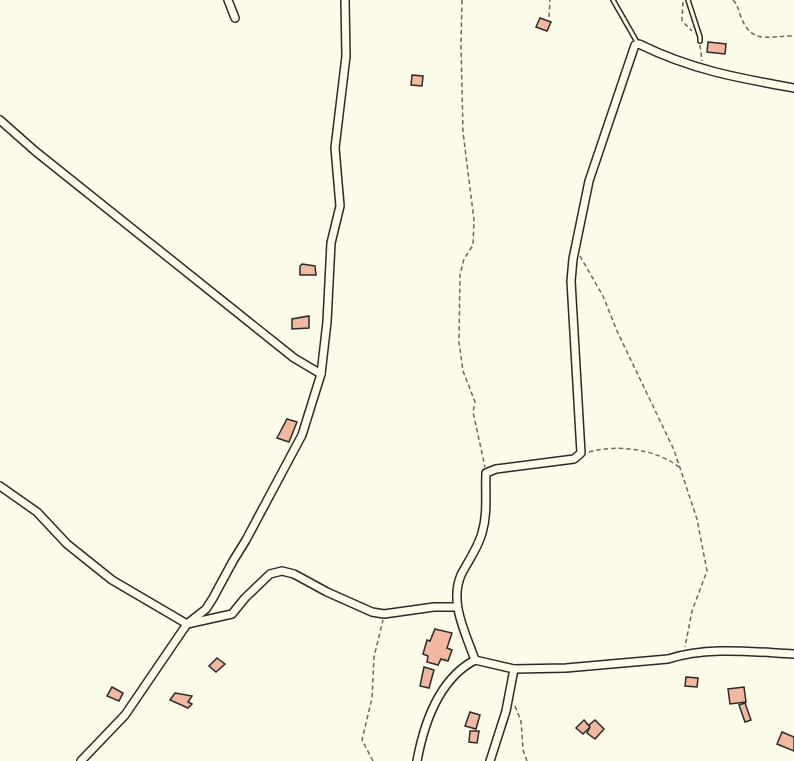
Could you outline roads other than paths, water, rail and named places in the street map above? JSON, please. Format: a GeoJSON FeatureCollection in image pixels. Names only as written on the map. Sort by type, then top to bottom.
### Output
{"type":"FeatureCollection","features":[{"type":"Feature","properties":{"kind":"street"},"geometry":{"type":"LineString","coordinates":[[228,0],[236,18]]}},
{"type":"Feature","properties":{"kind":"street"},"geometry":{"type":"LineString","coordinates":[[81,761],[125,715],[187,624],[206,609],[302,435],[321,374],[327,322],[331,243],[340,206],[334,148],[346,56],[345,0]]}},
{"type":"Feature","properties":{"kind":"street"},"geometry":{"type":"LineString","coordinates":[[475,660],[457,607],[460,577],[482,534],[487,501],[486,473],[496,469],[574,459],[579,455],[580,427],[571,281],[575,248],[588,181],[635,45],[638,44],[706,70],[794,88]]}},
{"type":"Feature","properties":{"kind":"street"},"geometry":{"type":"LineString","coordinates":[[0,120],[35,151],[294,358],[321,374]]}},
{"type":"Feature","properties":{"kind":"street"},"geometry":{"type":"LineString","coordinates":[[0,486],[38,512],[67,544],[112,580],[187,624],[229,615],[270,574],[282,571],[294,574],[372,612],[384,614],[434,607],[457,607]]}},
{"type":"Feature","properties":{"kind":"street"},"geometry":{"type":"LineString","coordinates":[[475,660],[514,669],[630,664],[668,659],[684,654],[725,652],[794,654]]}},
{"type":"Feature","properties":{"kind":"street"},"geometry":{"type":"LineString","coordinates":[[417,761],[421,739],[430,713],[450,679],[475,660]]}},
{"type":"Feature","properties":{"kind":"street"},"geometry":{"type":"LineString","coordinates":[[490,761],[511,691],[514,669]]}},
{"type":"Feature","properties":{"kind":"lane"},"geometry":{"type":"LineString","coordinates":[[613,0],[638,44]]}},
{"type":"Feature","properties":{"kind":"lane"},"geometry":{"type":"LineString","coordinates":[[688,0],[700,41]]}}]}
